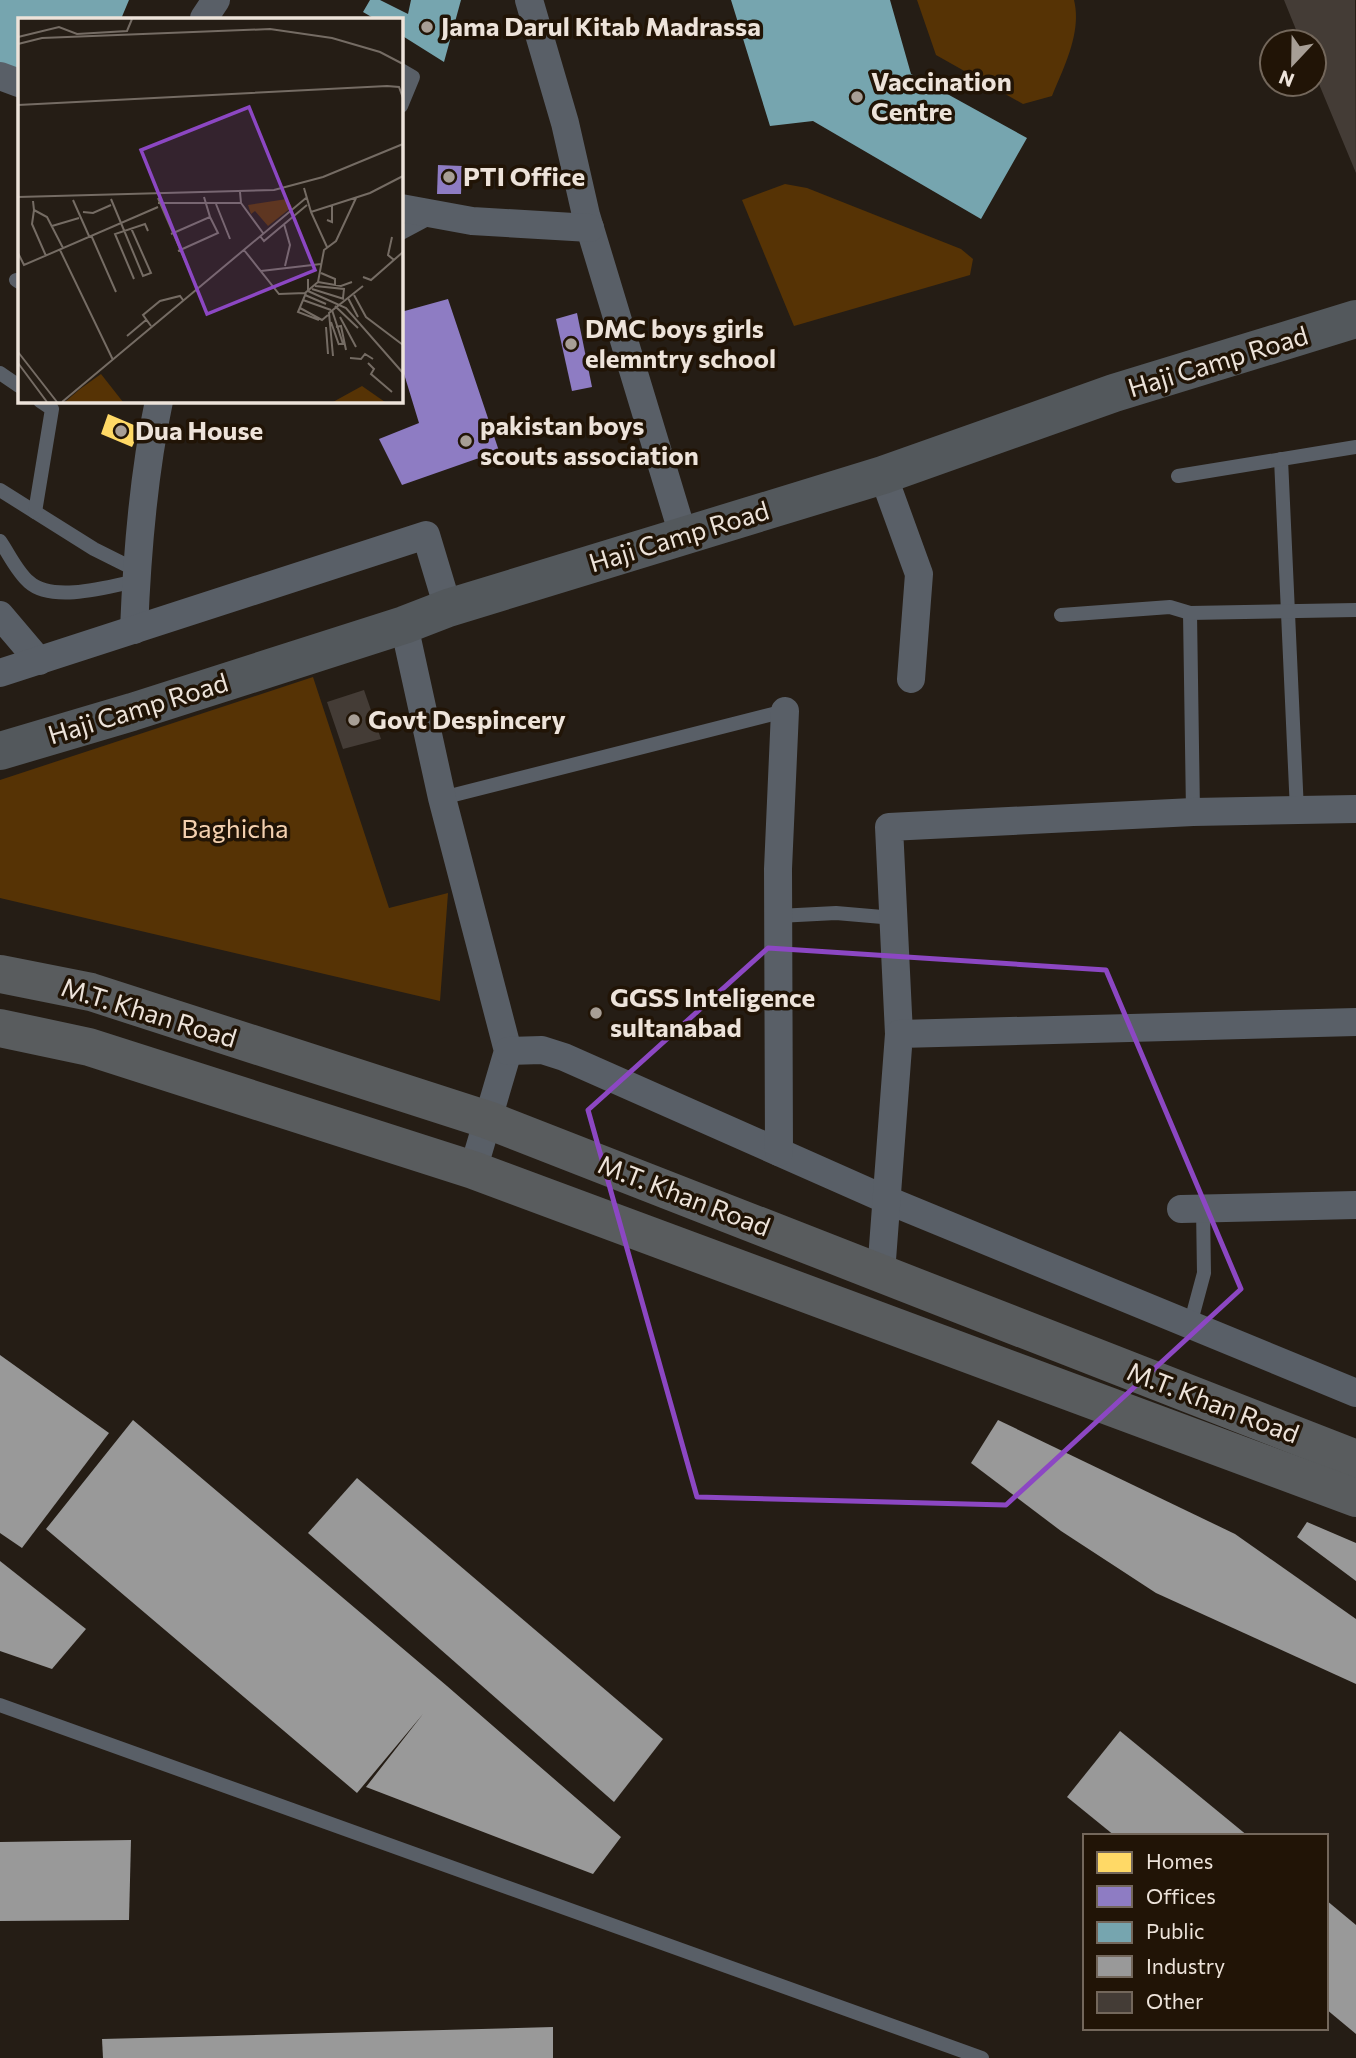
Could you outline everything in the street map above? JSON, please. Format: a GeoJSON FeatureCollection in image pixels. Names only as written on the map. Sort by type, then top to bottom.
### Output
{"type":"FeatureCollection","features":[{"type":"Feature","properties":{"kind":"highway","name":"M.T. Khan Road"},"geometry":{"type":"LineString","coordinates":[[0,974],[91,992],[488,1120],[1356,1459]]}},
{"type":"Feature","properties":{"kind":"highway","name":"M.T. Khan Road"},"geometry":{"type":"LineString","coordinates":[[0,1028],[89,1047],[473,1170],[1356,1498]]}},
{"type":"Feature","properties":{"kind":"street"},"geometry":{"type":"LineString","coordinates":[[528,0],[565,123],[590,228],[684,535]]}},
{"type":"Feature","properties":{"kind":"street"},"geometry":{"type":"LineString","coordinates":[[402,208],[472,221],[590,228]]}},
{"type":"Feature","properties":{"kind":"street","name":"Haji Camp Road"},"geometry":{"type":"LineString","coordinates":[[0,751],[132,712],[404,625],[448,608],[883,475],[1114,393],[1355,326]]}},
{"type":"Feature","properties":{"kind":"street"},"geometry":{"type":"LineString","coordinates":[[134,630],[136,576],[146,476],[159,402]]}},
{"type":"Feature","properties":{"kind":"street"},"geometry":{"type":"LineString","coordinates":[[883,475],[919,574],[911,679]]}},
{"type":"Feature","properties":{"kind":"street"},"geometry":{"type":"LineString","coordinates":[[0,673],[425,535],[448,608]]}},
{"type":"Feature","properties":{"kind":"street"},"geometry":{"type":"LineString","coordinates":[[0,615],[39,660]]}},
{"type":"Feature","properties":{"kind":"street"},"geometry":{"type":"LineString","coordinates":[[404,625],[442,798],[508,1051],[473,1170]]}},
{"type":"Feature","properties":{"kind":"street"},"geometry":{"type":"LineString","coordinates":[[779,1152],[778,916],[785,711]]}},
{"type":"Feature","properties":{"kind":"street"},"geometry":{"type":"LineString","coordinates":[[881,1273],[899,1034],[889,827],[1193,812],[1356,809]]}},
{"type":"Feature","properties":{"kind":"street"},"geometry":{"type":"LineString","coordinates":[[899,1034],[1356,1022]]}},
{"type":"Feature","properties":{"kind":"street"},"geometry":{"type":"LineString","coordinates":[[508,1051],[542,1050],[564,1057],[887,1200],[1356,1393]]}},
{"type":"Feature","properties":{"kind":"street"},"geometry":{"type":"LineString","coordinates":[[1192,1208],[1356,1205]]}},
{"type":"Feature","properties":{"kind":"lane"},"geometry":{"type":"LineString","coordinates":[[402,71],[413,77],[402,104]]}},
{"type":"Feature","properties":{"kind":"lane"},"geometry":{"type":"LineString","coordinates":[[402,232],[436,215]]}},
{"type":"Feature","properties":{"kind":"lane"},"geometry":{"type":"LineString","coordinates":[[0,373],[18,385]]}},
{"type":"Feature","properties":{"kind":"lane"},"geometry":{"type":"LineString","coordinates":[[35,512],[52,403]]}},
{"type":"Feature","properties":{"kind":"lane"},"geometry":{"type":"LineString","coordinates":[[1178,476],[1356,447]]}},
{"type":"Feature","properties":{"kind":"lane"},"geometry":{"type":"LineString","coordinates":[[1281,459],[1297,811]]}},
{"type":"Feature","properties":{"kind":"lane"},"geometry":{"type":"LineString","coordinates":[[0,491],[136,576]]}},
{"type":"Feature","properties":{"kind":"lane"},"geometry":{"type":"LineString","coordinates":[[0,541],[27,581],[50,593],[108,587],[136,576]]}},
{"type":"Feature","properties":{"kind":"lane"},"geometry":{"type":"LineString","coordinates":[[1061,615],[1170,607],[1190,614],[1356,610]]}},
{"type":"Feature","properties":{"kind":"lane"},"geometry":{"type":"LineString","coordinates":[[1190,614],[1193,812]]}},
{"type":"Feature","properties":{"kind":"lane"},"geometry":{"type":"LineString","coordinates":[[442,798],[785,711]]}},
{"type":"Feature","properties":{"kind":"lane"},"geometry":{"type":"LineString","coordinates":[[778,916],[836,913],[894,918]]}},
{"type":"Feature","properties":{"kind":"lane"},"geometry":{"type":"LineString","coordinates":[[1190,1325],[1204,1273],[1192,1208]]}},
{"type":"Feature","properties":{"kind":"lane"},"geometry":{"type":"LineString","coordinates":[[0,1706],[982,2058]]}},
{"type":"Feature","properties":{"kind":"highlighted area"},"geometry":{"type":"Polygon","coordinates":[[[768,948],[1106,970],[1241,1289],[1006,1505],[697,1497],[588,1110],[768,948]]]}},
{"type":"Feature","properties":{"kind":"green space"},"geometry":{"type":"Polygon","coordinates":[[[917,0],[1074,0],[1074,37],[1052,96],[1023,104],[936,55],[917,0]]]}},
{"type":"Feature","properties":{"kind":"green space"},"geometry":{"type":"Polygon","coordinates":[[[785,184],[807,188],[961,249],[973,259],[970,275],[794,326],[742,200],[785,184]]]}},
{"type":"Feature","properties":{"kind":"green space","name":"Baghicha"},"geometry":{"type":"Polygon","coordinates":[[[313,677],[389,908],[448,893],[440,1001],[0,898],[0,780],[313,677]]]}},
{"type":"Feature","properties":{"kind":"building: Homes","name":"Dua House"},"geometry":{"type":"Polygon","coordinates":[[[108,414],[141,428],[132,447],[101,434],[108,414]]]}},
{"type":"Feature","properties":{"kind":"building: Offices","name":"PTI Office"},"geometry":{"type":"Polygon","coordinates":[[[438,165],[462,166],[461,194],[437,194],[438,165]]]}},
{"type":"Feature","properties":{"kind":"building: Offices"},"geometry":{"type":"Polygon","coordinates":[[[448,299],[499,451],[402,485],[379,439],[419,423],[402,367],[402,312],[448,299]]]}},
{"type":"Feature","properties":{"kind":"building: Offices"},"geometry":{"type":"Polygon","coordinates":[[[577,313],[592,387],[572,391],[556,319],[577,313]]]}},
{"type":"Feature","properties":{"kind":"building: Public"},"geometry":{"type":"Polygon","coordinates":[[[0,0],[129,0],[121,18],[18,18],[18,76],[0,69],[0,0]]]}},
{"type":"Feature","properties":{"kind":"building: Public","name":"Jama Darul Kitab Madrassa"},"geometry":{"type":"Polygon","coordinates":[[[370,0],[380,0],[408,14],[411,0],[461,0],[444,62],[402,36],[402,18],[373,18],[363,12],[370,0]]]}},
{"type":"Feature","properties":{"kind":"building: Public","name":"Vaccination Centre"},"geometry":{"type":"Polygon","coordinates":[[[731,0],[890,0],[911,74],[1027,138],[981,219],[813,121],[770,126],[731,0]]]}},
{"type":"Feature","properties":{"kind":"building: Industry"},"geometry":{"type":"Polygon","coordinates":[[[0,1355],[109,1433],[22,1548],[0,1533],[0,1355]]]}},
{"type":"Feature","properties":{"kind":"building: Industry"},"geometry":{"type":"Polygon","coordinates":[[[133,1420],[621,1837],[593,1874],[366,1787],[423,1714],[357,1793],[46,1529],[133,1420]]]}},
{"type":"Feature","properties":{"kind":"building: Industry"},"geometry":{"type":"Polygon","coordinates":[[[998,1420],[1235,1534],[1356,1619],[1356,1684],[1156,1593],[1061,1531],[971,1463],[998,1420]]]}},
{"type":"Feature","properties":{"kind":"building: Industry"},"geometry":{"type":"Polygon","coordinates":[[[357,1478],[663,1739],[614,1802],[308,1533],[357,1478]]]}},
{"type":"Feature","properties":{"kind":"building: Industry"},"geometry":{"type":"Polygon","coordinates":[[[1307,1522],[1356,1543],[1356,1581],[1297,1537],[1307,1522]]]}},
{"type":"Feature","properties":{"kind":"building: Industry"},"geometry":{"type":"Polygon","coordinates":[[[0,1561],[86,1629],[52,1669],[0,1651],[0,1561]]]}},
{"type":"Feature","properties":{"kind":"building: Industry"},"geometry":{"type":"Polygon","coordinates":[[[1120,1731],[1246,1834],[1113,1834],[1067,1797],[1120,1731]]]}},
{"type":"Feature","properties":{"kind":"building: Industry"},"geometry":{"type":"Polygon","coordinates":[[[131,1840],[129,1920],[0,1921],[0,1842],[131,1840]]]}},
{"type":"Feature","properties":{"kind":"building: Industry"},"geometry":{"type":"Polygon","coordinates":[[[1328,1902],[1356,1925],[1356,2034],[1328,2011],[1328,1902]]]}},
{"type":"Feature","properties":{"kind":"building: Industry"},"geometry":{"type":"Polygon","coordinates":[[[553,2027],[553,2058],[103,2058],[102,2039],[553,2027]]]}},
{"type":"Feature","properties":{"kind":"building: Other"},"geometry":{"type":"Polygon","coordinates":[[[1284,0],[1355,0],[1356,173],[1325,98],[1328,98],[1328,28],[1295,28],[1284,0]]]}},
{"type":"Feature","properties":{"kind":"building: Other","name":"Govt Despincery"},"geometry":{"type":"Polygon","coordinates":[[[364,690],[381,739],[343,749],[327,702],[364,690]]]}},
{"type":"Feature","properties":{"kind":"place","name":"Jama Darul Kitab Madrassa"},"geometry":{"type":"Point","coordinates":[427,27]}},
{"type":"Feature","properties":{"kind":"place","name":"Vaccination Centre"},"geometry":{"type":"Point","coordinates":[857,97]}},
{"type":"Feature","properties":{"kind":"place","name":"PTI Office"},"geometry":{"type":"Point","coordinates":[449,177]}},
{"type":"Feature","properties":{"kind":"place","name":"DMC boys girls elemntry school"},"geometry":{"type":"Point","coordinates":[571,344]}},
{"type":"Feature","properties":{"kind":"place","name":"Dua House"},"geometry":{"type":"Point","coordinates":[121,431]}},
{"type":"Feature","properties":{"kind":"place","name":"pakistan boys scouts association"},"geometry":{"type":"Point","coordinates":[466,441]}},
{"type":"Feature","properties":{"kind":"place","name":"Govt Despincery"},"geometry":{"type":"Point","coordinates":[354,720]}},
{"type":"Feature","properties":{"kind":"place","name":"GGSS Inteligence sultanabad"},"geometry":{"type":"Point","coordinates":[596,1013]}}]}
